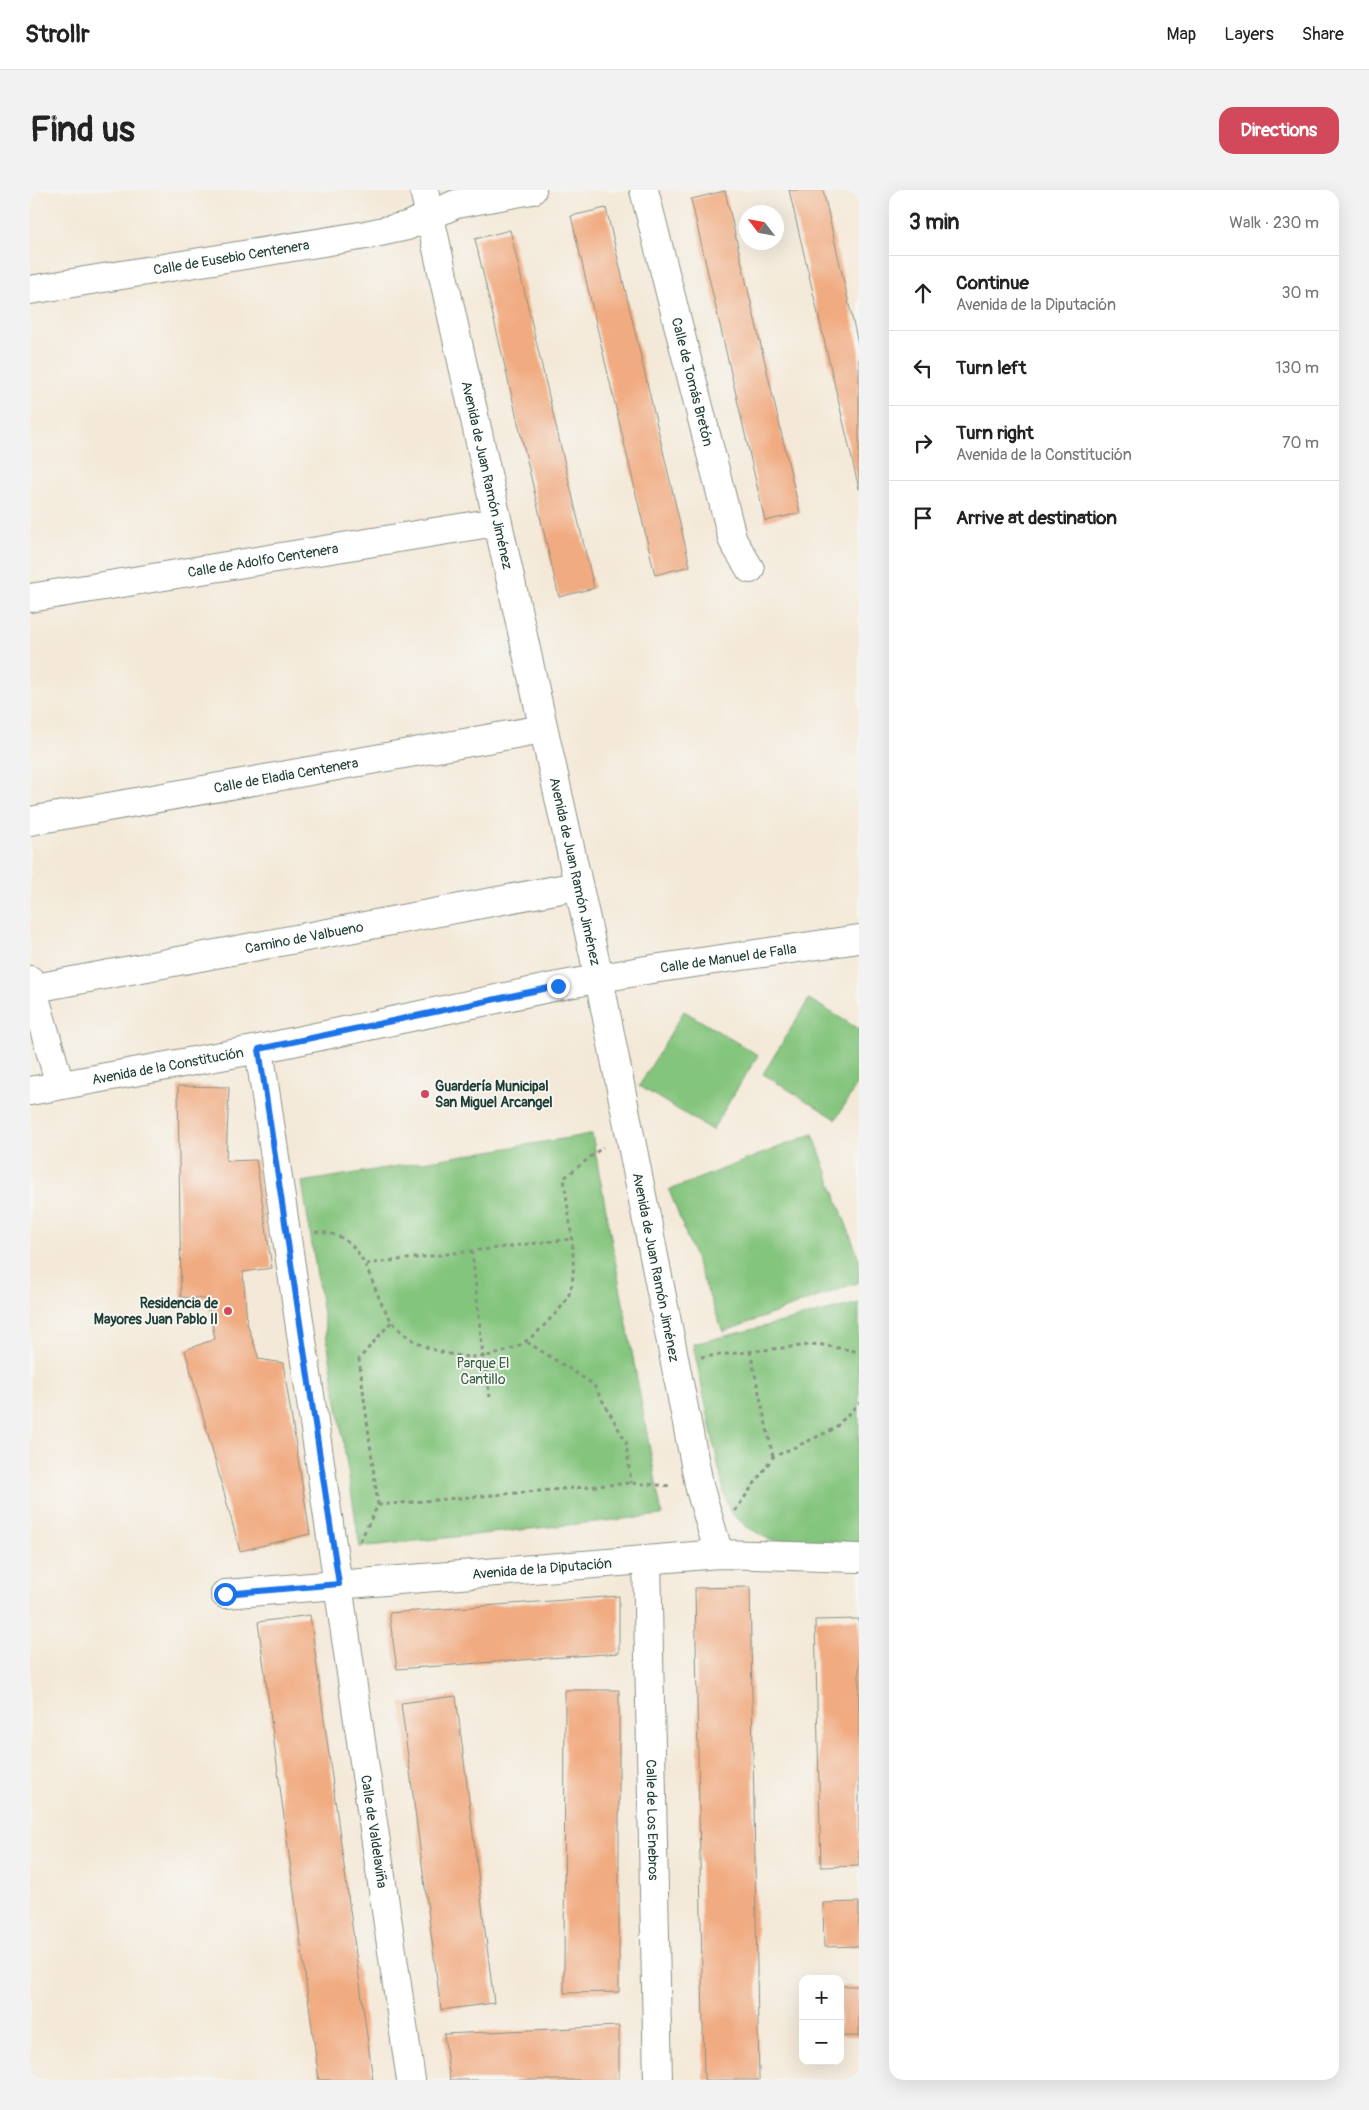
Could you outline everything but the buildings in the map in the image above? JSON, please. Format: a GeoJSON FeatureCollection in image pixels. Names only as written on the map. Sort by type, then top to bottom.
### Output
{"type":"FeatureCollection","features":[{"type":"Feature","properties":{"kind":"street","name":"Calle de Eusebio Centenera"},"geometry":{"type":"LineString","coordinates":[[30,290],[366,235],[407,226],[427,203],[456,204],[532,190]]}},
{"type":"Feature","properties":{"kind":"street","name":"Calle de Tomás Bretón"},"geometry":{"type":"LineString","coordinates":[[644,190],[733,541],[750,569]]}},
{"type":"Feature","properties":{"kind":"street","name":"Avenida de Juan Ramón Jiménez"},"geometry":{"type":"LineString","coordinates":[[427,203],[496,522],[599,978],[700,1489],[717,1547]]}},
{"type":"Feature","properties":{"kind":"street","name":"Calle de Adolfo Centenera"},"geometry":{"type":"LineString","coordinates":[[30,598],[496,522]]}},
{"type":"Feature","properties":{"kind":"street","name":"Calle de Eladia Centenera"},"geometry":{"type":"LineString","coordinates":[[30,821],[543,729]]}},
{"type":"Feature","properties":{"kind":"street","name":"Camino de Valbueno"},"geometry":{"type":"LineString","coordinates":[[31,986],[577,886]]}},
{"type":"Feature","properties":{"kind":"street","name":"Calle de Manuel de Falla"},"geometry":{"type":"LineString","coordinates":[[599,978],[859,939]]}},
{"type":"Feature","properties":{"kind":"street","name":"Avenida de la Constitución"},"geometry":{"type":"LineString","coordinates":[[30,1091],[259,1049],[599,978]]}},
{"type":"Feature","properties":{"kind":"street"},"geometry":{"type":"LineString","coordinates":[[31,986],[60,1086]]}},
{"type":"Feature","properties":{"kind":"street","name":"Calle de Valdelaviña"},"geometry":{"type":"LineString","coordinates":[[259,1049],[411,2080]]}},
{"type":"Feature","properties":{"kind":"street","name":"Avenida de la Diputación"},"geometry":{"type":"LineString","coordinates":[[225,1594],[647,1560],[717,1547],[859,1558]]}},
{"type":"Feature","properties":{"kind":"street","name":"Calle de Los Enebros"},"geometry":{"type":"LineString","coordinates":[[647,1560],[658,2080]]}},
{"type":"Feature","properties":{"kind":"path"},"geometry":{"type":"LineString","coordinates":[[287,1233],[330,1232],[342,1237],[354,1248],[366,1264],[382,1304],[392,1320],[419,1342],[440,1352],[458,1355],[483,1356],[509,1352],[527,1342],[565,1303],[571,1287],[573,1266],[564,1178],[628,1127]]}},
{"type":"Feature","properties":{"kind":"path"},"geometry":{"type":"LineString","coordinates":[[366,1264],[570,1239]]}},
{"type":"Feature","properties":{"kind":"path"},"geometry":{"type":"LineString","coordinates":[[472,1251],[483,1356],[490,1397]]}},
{"type":"Feature","properties":{"kind":"path"},"geometry":{"type":"LineString","coordinates":[[339,1584],[378,1506],[359,1359],[392,1320]]}},
{"type":"Feature","properties":{"kind":"path"},"geometry":{"type":"LineString","coordinates":[[527,1342],[594,1384],[626,1442],[631,1483]]}},
{"type":"Feature","properties":{"kind":"path"},"geometry":{"type":"LineString","coordinates":[[674,1360],[818,1344],[859,1352]]}},
{"type":"Feature","properties":{"kind":"path"},"geometry":{"type":"LineString","coordinates":[[750,1351],[773,1457]]}},
{"type":"Feature","properties":{"kind":"path"},"geometry":{"type":"LineString","coordinates":[[717,1547],[773,1457],[834,1429],[859,1403]]}},
{"type":"Feature","properties":{"kind":"path"},"geometry":{"type":"LineString","coordinates":[[378,1506],[631,1483],[700,1489]]}},
{"type":"Feature","properties":{"kind":"green space"},"geometry":{"type":"Polygon","coordinates":[[[809,999],[859,1029],[859,1081],[836,1119],[763,1074],[809,999]]]}},
{"type":"Feature","properties":{"kind":"green space"},"geometry":{"type":"Polygon","coordinates":[[[684,1011],[758,1055],[712,1130],[639,1086],[684,1011]]]}},
{"type":"Feature","properties":{"kind":"green space","name":"Parque El Cantillo"},"geometry":{"type":"Polygon","coordinates":[[[592,1134],[662,1515],[360,1547],[302,1182],[592,1134]]]}},
{"type":"Feature","properties":{"kind":"green space"},"geometry":{"type":"Polygon","coordinates":[[[813,1134],[859,1259],[859,1282],[723,1332],[669,1190],[813,1134]]]}},
{"type":"Feature","properties":{"kind":"green space"},"geometry":{"type":"Polygon","coordinates":[[[859,1303],[859,1542],[770,1540],[747,1527],[730,1512],[724,1493],[693,1344],[859,1303]]]}},
{"type":"Feature","properties":{"kind":"place","name":"Guardería Municipal San Miguel Arcangel"},"geometry":{"type":"Point","coordinates":[425,1094]}},
{"type":"Feature","properties":{"kind":"place","name":"Residencia de Mayores Juan Pablo II"},"geometry":{"type":"Point","coordinates":[228,1311]}},
{"type":"Feature","properties":{"kind":"route"},"geometry":{"type":"LineString","coordinates":[[225,1594],[339,1584],[259,1049],[558,986]]}}]}
